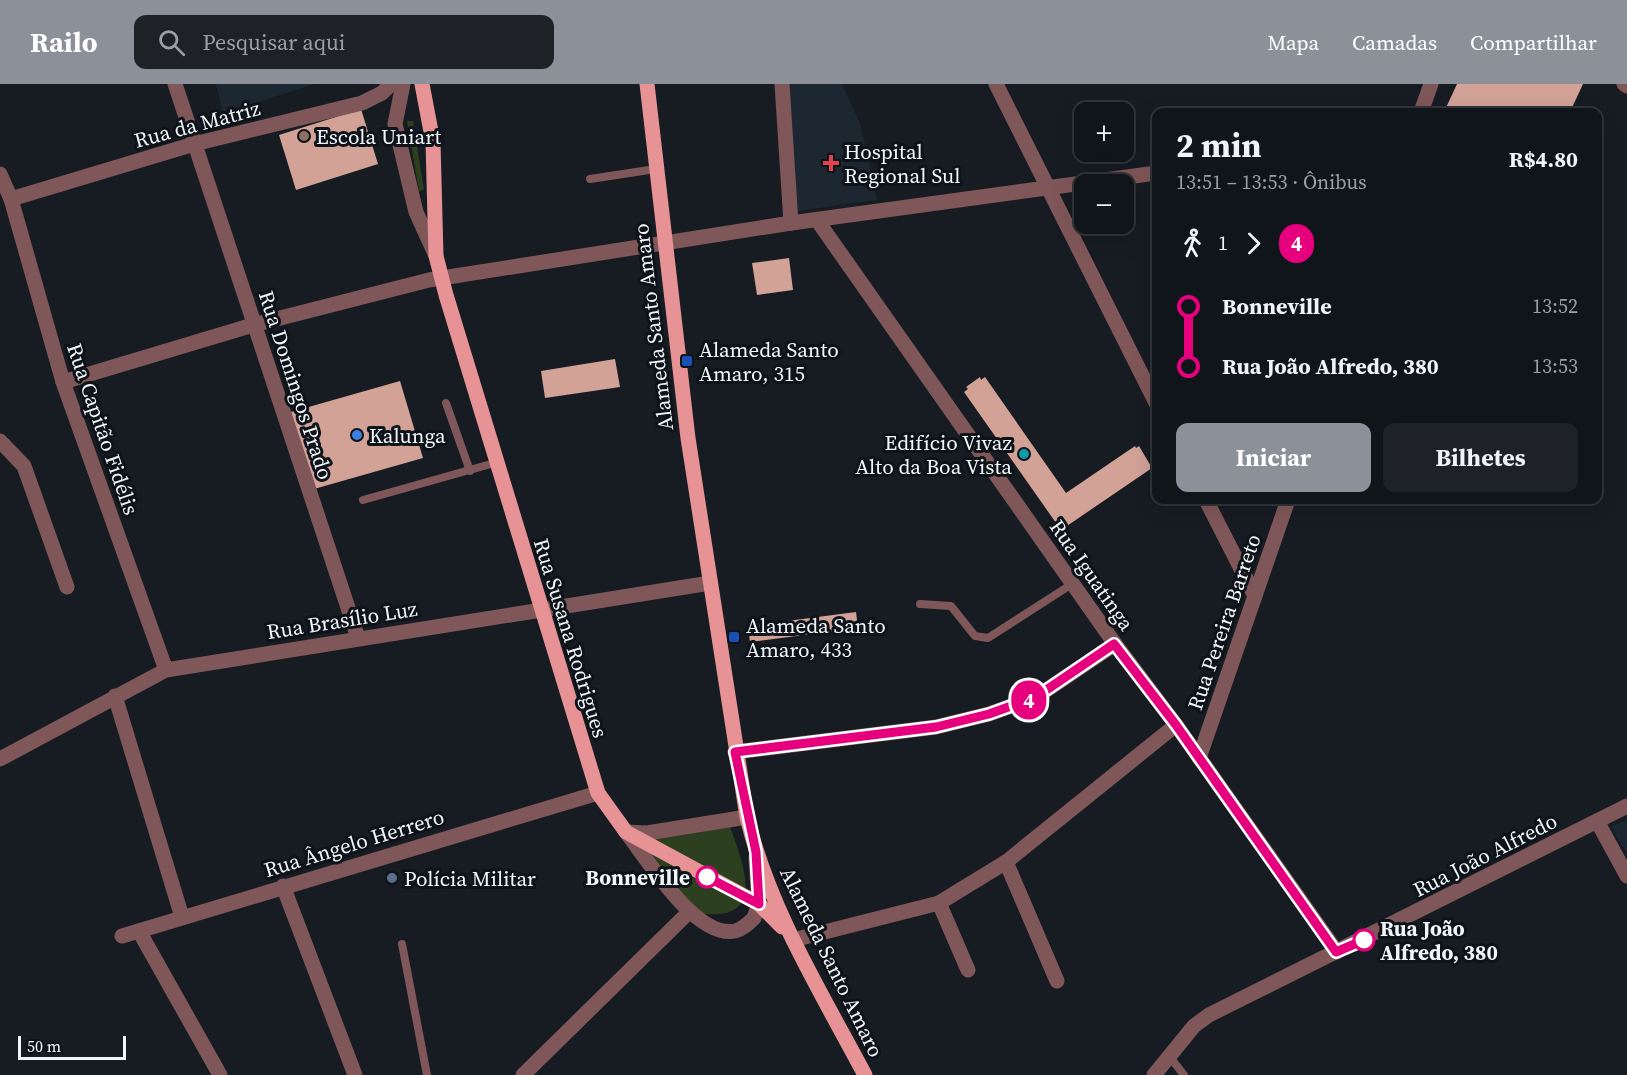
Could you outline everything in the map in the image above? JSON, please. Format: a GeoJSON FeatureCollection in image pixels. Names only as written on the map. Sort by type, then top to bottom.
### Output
{"type":"FeatureCollection","features":[{"type":"Feature","properties":{"kind":"main road","name":"Rua Susana Rodrigues"},"geometry":{"type":"LineString","coordinates":[[422,84],[433,142],[436,255],[540,611],[598,793],[626,832],[759,904],[793,940]]}},
{"type":"Feature","properties":{"kind":"main road","name":"Alameda Santo Amaro"},"geometry":{"type":"LineString","coordinates":[[647,84],[686,428],[747,817],[756,852],[793,940],[865,1075]]}},
{"type":"Feature","properties":{"kind":"street","name":"Rua Domingos Prado"},"geometry":{"type":"LineString","coordinates":[[175,84],[358,638]]}},
{"type":"Feature","properties":{"kind":"street","name":"Rua da Matriz"},"geometry":{"type":"LineString","coordinates":[[11,199],[194,144],[362,103],[382,93],[391,84]]}},
{"type":"Feature","properties":{"kind":"street","name":"Rua Susana Rodrigues"},"geometry":{"type":"LineString","coordinates":[[403,84],[395,124],[416,212],[436,255]]}},
{"type":"Feature","properties":{"kind":"street"},"geometry":{"type":"LineString","coordinates":[[782,84],[791,223]]}},
{"type":"Feature","properties":{"kind":"street"},"geometry":{"type":"LineString","coordinates":[[996,84],[1152,395]]}},
{"type":"Feature","properties":{"kind":"street"},"geometry":{"type":"LineString","coordinates":[[1422,108],[1431,84]]}},
{"type":"Feature","properties":{"kind":"street","name":"Rua Capitão Fidélis"},"geometry":{"type":"LineString","coordinates":[[0,174],[11,199],[63,382],[166,670]]}},
{"type":"Feature","properties":{"kind":"street"},"geometry":{"type":"LineString","coordinates":[[63,382],[254,325],[442,278],[817,219],[1152,174]]}},
{"type":"Feature","properties":{"kind":"street","name":"Rua Iguatinga"},"geometry":{"type":"LineString","coordinates":[[817,219],[1114,644],[1176,725],[1336,952]]}},
{"type":"Feature","properties":{"kind":"street"},"geometry":{"type":"LineString","coordinates":[[0,441],[24,466],[67,586]]}},
{"type":"Feature","properties":{"kind":"street"},"geometry":{"type":"LineString","coordinates":[[1208,504],[1255,596]]}},
{"type":"Feature","properties":{"kind":"street","name":"Rua Pereira Barreto"},"geometry":{"type":"LineString","coordinates":[[1199,758],[1287,504]]}},
{"type":"Feature","properties":{"kind":"street","name":"Rua Brasílio Luz"},"geometry":{"type":"LineString","coordinates":[[0,759],[166,670],[710,584]]}},
{"type":"Feature","properties":{"kind":"street"},"geometry":{"type":"LineString","coordinates":[[735,752],[936,727],[989,714],[1036,697],[1114,644]]}},
{"type":"Feature","properties":{"kind":"street"},"geometry":{"type":"LineString","coordinates":[[115,696],[182,917]]}},
{"type":"Feature","properties":{"kind":"street"},"geometry":{"type":"LineString","coordinates":[[793,940],[939,903],[1006,862],[1176,725]]}},
{"type":"Feature","properties":{"kind":"street","name":"Rua Ângelo Herrero"},"geometry":{"type":"LineString","coordinates":[[122,936],[598,793]]}},
{"type":"Feature","properties":{"kind":"street","name":"Rua João Alfredo"},"geometry":{"type":"LineString","coordinates":[[1154,1075],[1194,1026],[1209,1015],[1627,806]]}},
{"type":"Feature","properties":{"kind":"street"},"geometry":{"type":"LineString","coordinates":[[626,832],[646,833],[747,817]]}},
{"type":"Feature","properties":{"kind":"street"},"geometry":{"type":"LineString","coordinates":[[1597,821],[1627,876]]}},
{"type":"Feature","properties":{"kind":"street"},"geometry":{"type":"LineString","coordinates":[[626,832],[689,912],[717,929],[734,931],[754,918],[759,904],[756,852]]}},
{"type":"Feature","properties":{"kind":"street"},"geometry":{"type":"LineString","coordinates":[[1006,862],[1057,981]]}},
{"type":"Feature","properties":{"kind":"street"},"geometry":{"type":"LineString","coordinates":[[283,886],[355,1075]]}},
{"type":"Feature","properties":{"kind":"street"},"geometry":{"type":"LineString","coordinates":[[939,903],[968,970]]}},
{"type":"Feature","properties":{"kind":"street"},"geometry":{"type":"LineString","coordinates":[[523,1075],[689,912]]}},
{"type":"Feature","properties":{"kind":"street"},"geometry":{"type":"LineString","coordinates":[[139,931],[220,1075]]}},
{"type":"Feature","properties":{"kind":"lane"},"geometry":{"type":"LineString","coordinates":[[590,179],[656,170]]}},
{"type":"Feature","properties":{"kind":"lane"},"geometry":{"type":"LineString","coordinates":[[446,404],[470,471]]}},
{"type":"Feature","properties":{"kind":"lane"},"geometry":{"type":"LineString","coordinates":[[363,500],[498,462]]}},
{"type":"Feature","properties":{"kind":"lane"},"geometry":{"type":"LineString","coordinates":[[920,604],[951,606],[975,636],[988,638],[1072,584]]}},
{"type":"Feature","properties":{"kind":"lane"},"geometry":{"type":"LineString","coordinates":[[402,944],[427,1075]]}},
{"type":"Feature","properties":{"kind":"lane"},"geometry":{"type":"LineString","coordinates":[[1168,1056],[1184,1075]]}},
{"type":"Feature","properties":{"kind":"shaded area"},"geometry":{"type":"Polygon","coordinates":[[[216,84],[315,84],[223,113],[216,84]]]}},
{"type":"Feature","properties":{"kind":"shaded area","name":"Hospital Regional Sul"},"geometry":{"type":"Polygon","coordinates":[[[786,84],[842,84],[861,126],[877,200],[797,211],[786,84]]]}},
{"type":"Feature","properties":{"kind":"shaded area"},"geometry":{"type":"Polygon","coordinates":[[[1627,820],[1627,854],[1611,827],[1627,820]]]}},
{"type":"Feature","properties":{"kind":"green space"},"geometry":{"type":"Polygon","coordinates":[[[407,121],[413,121],[424,190],[419,191],[407,121]]]}},
{"type":"Feature","properties":{"kind":"green space"},"geometry":{"type":"Polygon","coordinates":[[[728,821],[745,875],[742,901],[734,910],[720,914],[693,911],[677,896],[636,838],[728,821]]]}},
{"type":"Feature","properties":{"kind":"building"},"geometry":{"type":"Polygon","coordinates":[[[1457,84],[1583,84],[1572,108],[1446,108],[1457,84]]]}},
{"type":"Feature","properties":{"kind":"building"},"geometry":{"type":"Polygon","coordinates":[[[361,109],[378,164],[296,190],[279,135],[361,109]]]}},
{"type":"Feature","properties":{"kind":"building"},"geometry":{"type":"Polygon","coordinates":[[[789,258],[793,290],[757,295],[752,263],[789,258]]]}},
{"type":"Feature","properties":{"kind":"building"},"geometry":{"type":"Polygon","coordinates":[[[615,359],[620,387],[545,398],[541,371],[615,359]]]}},
{"type":"Feature","properties":{"kind":"building","name":"Edifício Vivaz Alto da Boa Vista"},"geometry":{"type":"Polygon","coordinates":[[[980,377],[981,380],[985,377],[1066,493],[1135,446],[1136,448],[1139,446],[1152,468],[1061,530],[964,392],[968,389],[966,387],[980,377]]]}},
{"type":"Feature","properties":{"kind":"building","name":"Kalunga"},"geometry":{"type":"Polygon","coordinates":[[[400,381],[423,458],[314,489],[291,412],[400,381]]]}},
{"type":"Feature","properties":{"kind":"building"},"geometry":{"type":"Polygon","coordinates":[[[856,612],[858,628],[750,642],[748,626],[856,612]]]}},
{"type":"Feature","properties":{"kind":"bus line","name":"4"},"geometry":{"type":"LineString","coordinates":[[707,877],[759,904],[756,852],[735,752],[936,727],[989,714],[1036,697],[1114,644],[1176,725],[1336,952],[1364,940]]}},
{"type":"Feature","properties":{"kind":"place","name":"Escola Uniart"},"geometry":{"type":"Point","coordinates":[304,136]}},
{"type":"Feature","properties":{"kind":"place","name":"Hospital Regional Sul"},"geometry":{"type":"Point","coordinates":[831,163]}},
{"type":"Feature","properties":{"kind":"place","name":"Alameda Santo Amaro, 315"},"geometry":{"type":"Point","coordinates":[687,361]}},
{"type":"Feature","properties":{"kind":"place","name":"Kalunga"},"geometry":{"type":"Point","coordinates":[357,435]}},
{"type":"Feature","properties":{"kind":"place","name":"Edifício Vivaz Alto da Boa Vista"},"geometry":{"type":"Point","coordinates":[1024,454]}},
{"type":"Feature","properties":{"kind":"place","name":"Alameda Santo Amaro, 433"},"geometry":{"type":"Point","coordinates":[734,637]}},
{"type":"Feature","properties":{"kind":"place","name":"Bonneville"},"geometry":{"type":"Point","coordinates":[707,877]}},
{"type":"Feature","properties":{"kind":"place","name":"Polícia Militar"},"geometry":{"type":"Point","coordinates":[392,878]}},
{"type":"Feature","properties":{"kind":"place","name":"Rua João Alfredo, 380"},"geometry":{"type":"Point","coordinates":[1364,940]}}]}
